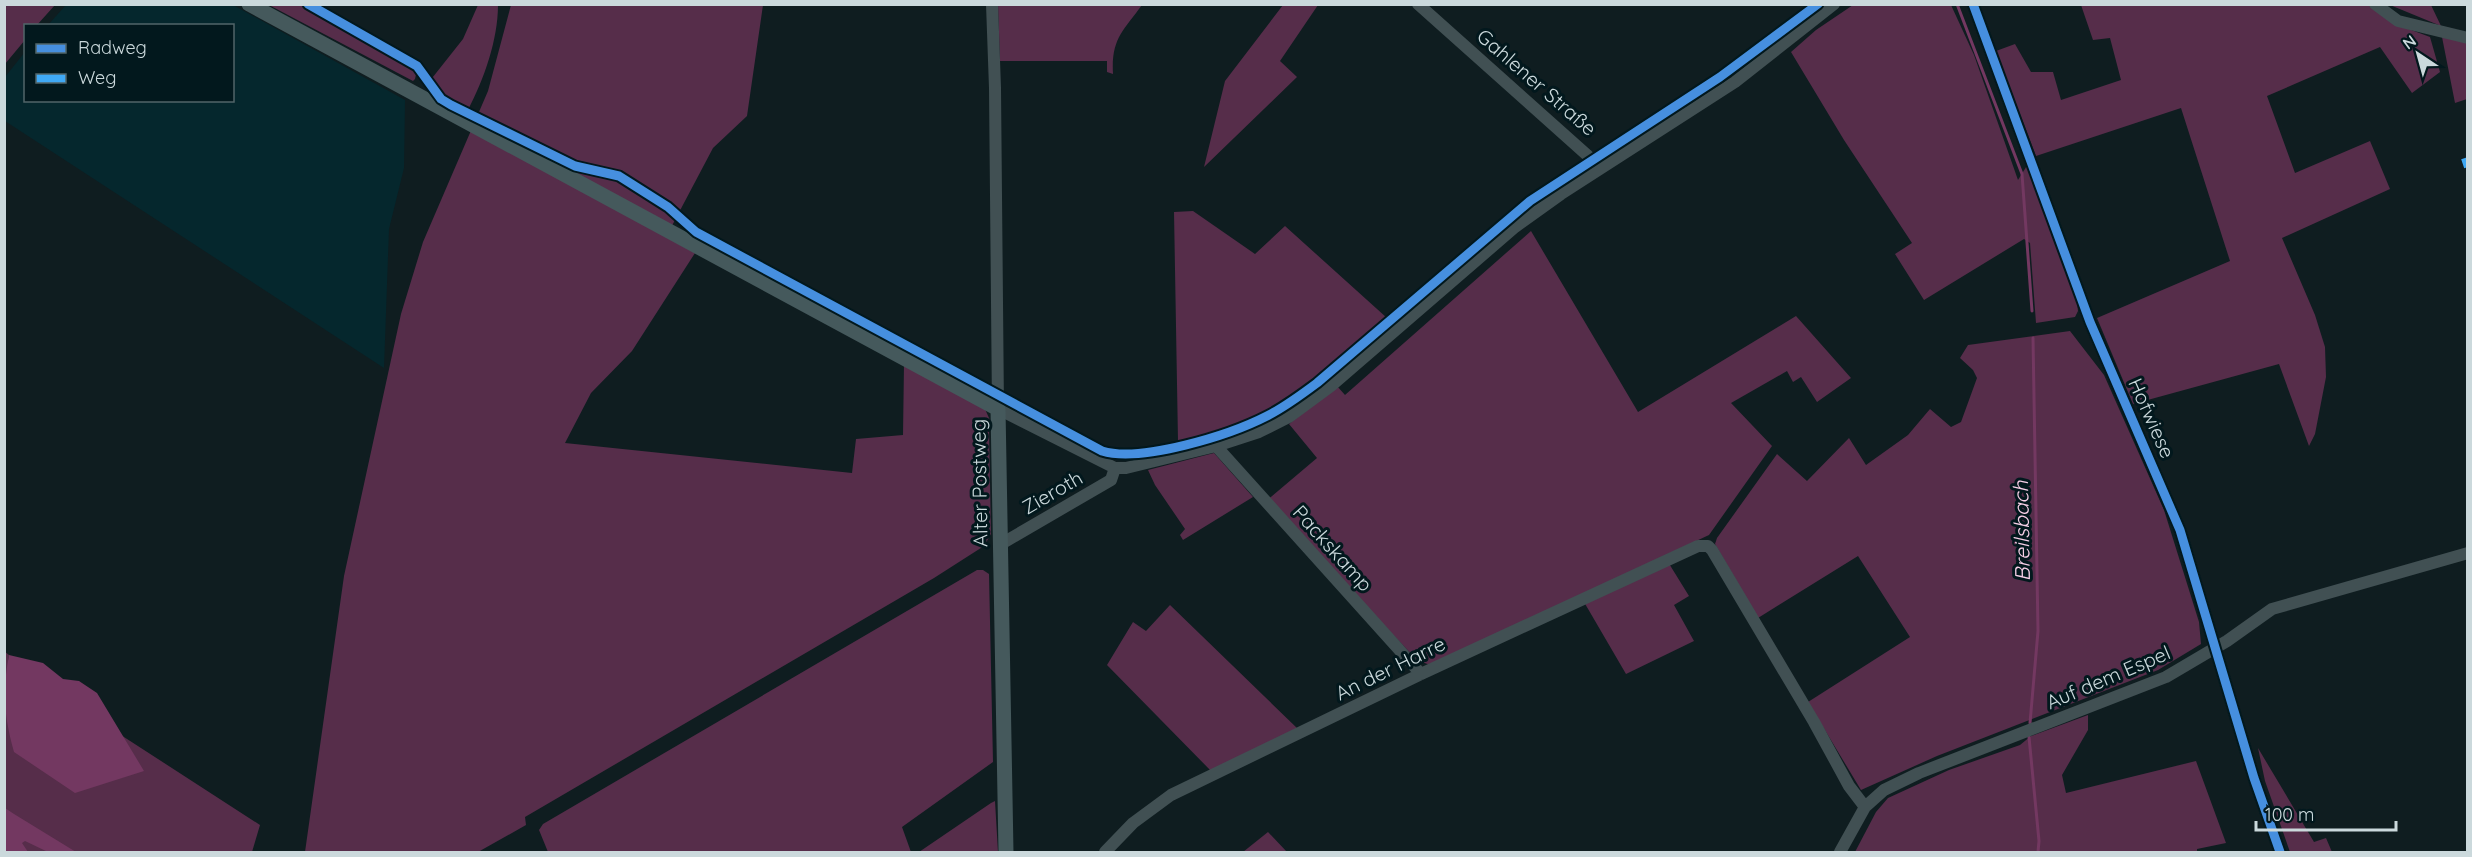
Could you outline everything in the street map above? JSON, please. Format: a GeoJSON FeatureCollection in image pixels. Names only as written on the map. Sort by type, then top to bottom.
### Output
{"type":"FeatureCollection","features":[{"type":"Feature","properties":{"kind":"main road"},"geometry":{"type":"LineString","coordinates":[[249,4],[998,409]]}},
{"type":"Feature","properties":{"kind":"main road","name":"Alter Postweg"},"geometry":{"type":"LineString","coordinates":[[998,409],[1006,852]]}},
{"type":"Feature","properties":{"kind":"street","name":"Alter Postweg"},"geometry":{"type":"LineString","coordinates":[[992,4],[998,409]]}},
{"type":"Feature","properties":{"kind":"street","name":"Gahlener Straße"},"geometry":{"type":"LineString","coordinates":[[1418,4],[1587,155],[1599,169]]}},
{"type":"Feature","properties":{"kind":"street"},"geometry":{"type":"LineString","coordinates":[[998,409],[1115,468],[1216,446],[1259,432],[1289,417],[1331,386],[1515,227],[1599,169],[1736,82],[1834,4]]}},
{"type":"Feature","properties":{"kind":"street","name":"Hofwiese"},"geometry":{"type":"LineString","coordinates":[[1973,4],[2090,322],[2181,530],[2254,778],[2280,852]]}},
{"type":"Feature","properties":{"kind":"street"},"geometry":{"type":"LineString","coordinates":[[2375,4],[2398,21],[2468,38]]}},
{"type":"Feature","properties":{"kind":"street","name":"Packskamp"},"geometry":{"type":"LineString","coordinates":[[1216,446],[1421,674]]}},
{"type":"Feature","properties":{"kind":"street","name":"Zieroth"},"geometry":{"type":"LineString","coordinates":[[1001,544],[1111,480],[1115,468]]}},
{"type":"Feature","properties":{"kind":"street","name":"An der Harre"},"geometry":{"type":"LineString","coordinates":[[1105,852],[1133,823],[1171,795],[1421,674],[1698,546],[1708,546],[1814,722],[1849,786],[1865,807]]}},
{"type":"Feature","properties":{"kind":"street","name":"Auf dem Espel"},"geometry":{"type":"LineString","coordinates":[[1840,852],[1865,807],[1884,790],[1919,773],[2166,677],[2215,648],[2272,609],[2468,553]]}},
{"type":"Feature","properties":{"kind":"shaded area"},"geometry":{"type":"Polygon","coordinates":[[[4,5],[55,5],[38,24],[24,24],[24,41],[5,64],[4,5]]]}},
{"type":"Feature","properties":{"kind":"shaded area"},"geometry":{"type":"Polygon","coordinates":[[[66,5],[233,5],[405,100],[404,168],[389,229],[384,368],[5,121],[5,77],[24,53],[24,102],[234,102],[234,24],[49,24],[66,5]]]}},
{"type":"Feature","properties":{"kind":"shaded area"},"geometry":{"type":"Polygon","coordinates":[[[269,5],[309,7],[407,60],[417,70],[415,79],[413,81],[269,5]]]}},
{"type":"Feature","properties":{"kind":"shaded area"},"geometry":{"type":"Polygon","coordinates":[[[478,5],[498,5],[496,32],[489,59],[468,110],[425,87],[463,39],[478,5]]]}},
{"type":"Feature","properties":{"kind":"shaded area"},"geometry":{"type":"Polygon","coordinates":[[[511,5],[763,5],[747,116],[713,148],[666,237],[695,253],[632,351],[591,393],[565,443],[852,473],[856,439],[903,435],[904,364],[985,409],[993,427],[989,429],[991,534],[984,546],[934,578],[525,817],[526,825],[478,852],[305,852],[344,576],[401,314],[423,242],[488,91],[511,5]]]}},
{"type":"Feature","properties":{"kind":"shaded area"},"geometry":{"type":"Polygon","coordinates":[[[998,5],[1142,5],[1116,44],[1113,74],[1107,72],[1107,61],[1000,61],[998,5]]]}},
{"type":"Feature","properties":{"kind":"shaded area"},"geometry":{"type":"Polygon","coordinates":[[[1283,5],[1318,5],[1280,61],[1297,77],[1204,167],[1225,81],[1283,5]]]}},
{"type":"Feature","properties":{"kind":"shaded area"},"geometry":{"type":"Polygon","coordinates":[[[1853,5],[1951,5],[1974,55],[2018,180],[2028,164],[2077,302],[2078,311],[2075,317],[2036,323],[2030,243],[2024,239],[1924,300],[1895,254],[1912,243],[1844,140],[1791,52],[1816,30],[1853,5]]]}},
{"type":"Feature","properties":{"kind":"shaded area"},"geometry":{"type":"Polygon","coordinates":[[[2081,5],[2368,5],[2398,25],[2430,37],[2440,72],[2412,93],[2380,47],[2267,96],[2295,173],[2370,141],[2390,189],[2282,238],[2315,315],[2325,347],[2326,377],[2315,434],[2309,446],[2279,364],[2133,404],[2097,318],[2230,261],[2181,108],[2036,156],[1996,51],[2015,44],[2031,72],[2053,72],[2061,100],[2121,80],[2110,38],[2093,40],[2081,5]]]}},
{"type":"Feature","properties":{"kind":"shaded area"},"geometry":{"type":"Polygon","coordinates":[[[2390,5],[2431,5],[2441,26],[2390,5]]]}},
{"type":"Feature","properties":{"kind":"shaded area"},"geometry":{"type":"Polygon","coordinates":[[[2442,37],[2467,43],[2467,99],[2455,103],[2442,37]]]}},
{"type":"Feature","properties":{"kind":"shaded area"},"geometry":{"type":"Polygon","coordinates":[[[1193,211],[1255,254],[1285,226],[1387,318],[1331,367],[1286,401],[1259,416],[1236,425],[1178,441],[1174,212],[1193,211]]]}},
{"type":"Feature","properties":{"kind":"shaded area"},"geometry":{"type":"Polygon","coordinates":[[[1531,231],[1638,412],[1796,316],[1851,378],[1817,402],[1801,377],[1793,382],[1787,371],[1731,403],[1772,446],[1709,535],[1430,665],[1417,660],[1266,501],[1317,458],[1289,424],[1337,386],[1345,395],[1531,231]]]}},
{"type":"Feature","properties":{"kind":"shaded area"},"geometry":{"type":"Polygon","coordinates":[[[2070,331],[2104,375],[2164,510],[2199,622],[2201,644],[2158,670],[1937,756],[1861,790],[1808,702],[1910,637],[1858,556],[1758,618],[1715,544],[1717,538],[1777,454],[1807,481],[1849,438],[1866,465],[1908,435],[1930,409],[1951,427],[1961,422],[1977,378],[1973,370],[1960,358],[1968,345],[2070,331]]]}},
{"type":"Feature","properties":{"kind":"shaded area"},"geometry":{"type":"Polygon","coordinates":[[[1214,453],[1253,497],[1183,540],[1180,535],[1185,529],[1155,485],[1148,470],[1214,453]]]}},
{"type":"Feature","properties":{"kind":"shaded area"},"geometry":{"type":"Polygon","coordinates":[[[1668,562],[1689,596],[1674,605],[1694,641],[1626,674],[1584,602],[1668,562]]]}},
{"type":"Feature","properties":{"kind":"shaded area"},"geometry":{"type":"Polygon","coordinates":[[[977,570],[983,570],[989,574],[993,762],[902,827],[911,852],[548,852],[539,830],[543,824],[977,570]]]}},
{"type":"Feature","properties":{"kind":"shaded area"},"geometry":{"type":"Polygon","coordinates":[[[1170,605],[1298,729],[1212,772],[1107,665],[1133,622],[1146,631],[1170,605]]]}},
{"type":"Feature","properties":{"kind":"shaded area"},"geometry":{"type":"Polygon","coordinates":[[[4,651],[9,655],[8,662],[260,825],[252,852],[5,852],[4,651]]]}},
{"type":"Feature","properties":{"kind":"shaded area"},"geometry":{"type":"Polygon","coordinates":[[[9,655],[43,663],[63,679],[79,681],[97,693],[144,771],[75,793],[14,752],[5,704],[5,681],[9,655]]]}},
{"type":"Feature","properties":{"kind":"shaded area"},"geometry":{"type":"Polygon","coordinates":[[[2088,715],[2088,730],[2062,775],[2066,793],[2196,761],[2226,843],[2197,849],[2197,852],[1855,852],[1876,812],[1888,798],[1949,770],[2020,745],[2031,736],[2088,715]]]}},
{"type":"Feature","properties":{"kind":"shaded area"},"geometry":{"type":"Polygon","coordinates":[[[2258,748],[2314,842],[2326,838],[2332,852],[2290,852],[2265,781],[2258,748]]]}},
{"type":"Feature","properties":{"kind":"shaded area"},"geometry":{"type":"Polygon","coordinates":[[[995,801],[998,852],[919,852],[991,803],[995,801]]]}},
{"type":"Feature","properties":{"kind":"shaded area"},"geometry":{"type":"Polygon","coordinates":[[[5,808],[76,852],[48,852],[25,841],[22,843],[28,852],[5,852],[5,808]]]}},
{"type":"Feature","properties":{"kind":"shaded area"},"geometry":{"type":"Polygon","coordinates":[[[1268,832],[1287,852],[1243,852],[1268,832]]]}},
{"type":"Feature","properties":{"kind":"waterway","name":"Breilsbach"},"geometry":{"type":"LineString","coordinates":[[1957,4],[2022,174],[2032,311]]}},
{"type":"Feature","properties":{"kind":"waterway","name":"Breilsbach"},"geometry":{"type":"LineString","coordinates":[[2030,723],[2038,631],[2033,338]]}},
{"type":"Feature","properties":{"kind":"waterway","name":"Breilsbach"},"geometry":{"type":"LineString","coordinates":[[2029,737],[2039,841],[2038,852]]}},
{"type":"Feature","properties":{"kind":"marked path"},"geometry":{"type":"LineString","coordinates":[[2465,158],[2468,167]]}},
{"type":"Feature","properties":{"kind":"cycle path"},"geometry":{"type":"LineString","coordinates":[[308,4],[417,66],[441,99],[451,105],[575,166],[619,176],[668,207],[696,232],[1102,451],[1119,454],[1162,450],[1209,439],[1251,423],[1287,405],[1317,383],[1530,201],[1720,77],[1818,4]]}},
{"type":"Feature","properties":{"kind":"cycle path"},"geometry":{"type":"LineString","coordinates":[[1973,4],[2090,322],[2180,530],[2254,778],[2280,852]]}}]}
